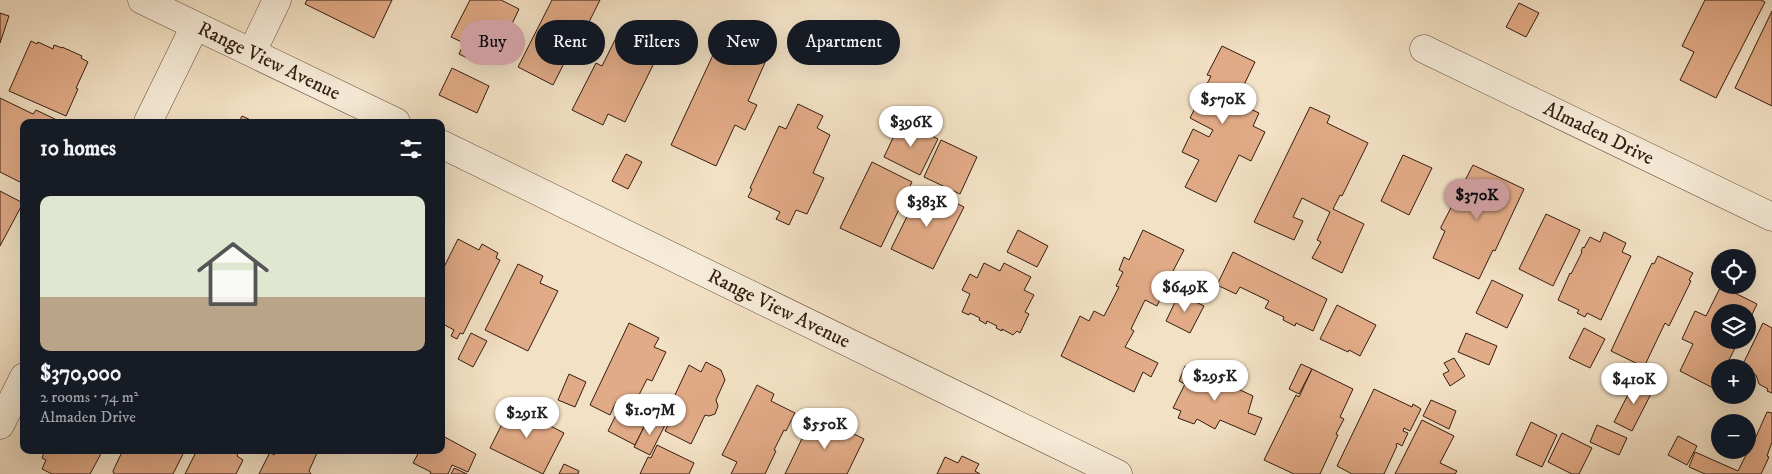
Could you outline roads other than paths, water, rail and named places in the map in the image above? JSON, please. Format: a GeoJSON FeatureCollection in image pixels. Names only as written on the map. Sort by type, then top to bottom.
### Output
{"type":"FeatureCollection","features":[{"type":"Feature","properties":{"kind":"street","name":"Range View Avenue"},"geometry":{"type":"LineString","coordinates":[[142,0],[390,119]]}},
{"type":"Feature","properties":{"kind":"street"},"geometry":{"type":"LineString","coordinates":[[252,52],[277,0]]}},
{"type":"Feature","properties":{"kind":"street"},"geometry":{"type":"LineString","coordinates":[[149,119],[195,26]]}},
{"type":"Feature","properties":{"kind":"street","name":"Almaden Drive"},"geometry":{"type":"LineString","coordinates":[[1424,49],[1772,217]]}},
{"type":"Feature","properties":{"kind":"street","name":"Range View Avenue"},"geometry":{"type":"LineString","coordinates":[[445,146],[1118,474]]}},
{"type":"Feature","properties":{"kind":"street"},"geometry":{"type":"LineString","coordinates":[[0,425],[20,385]]}}]}
